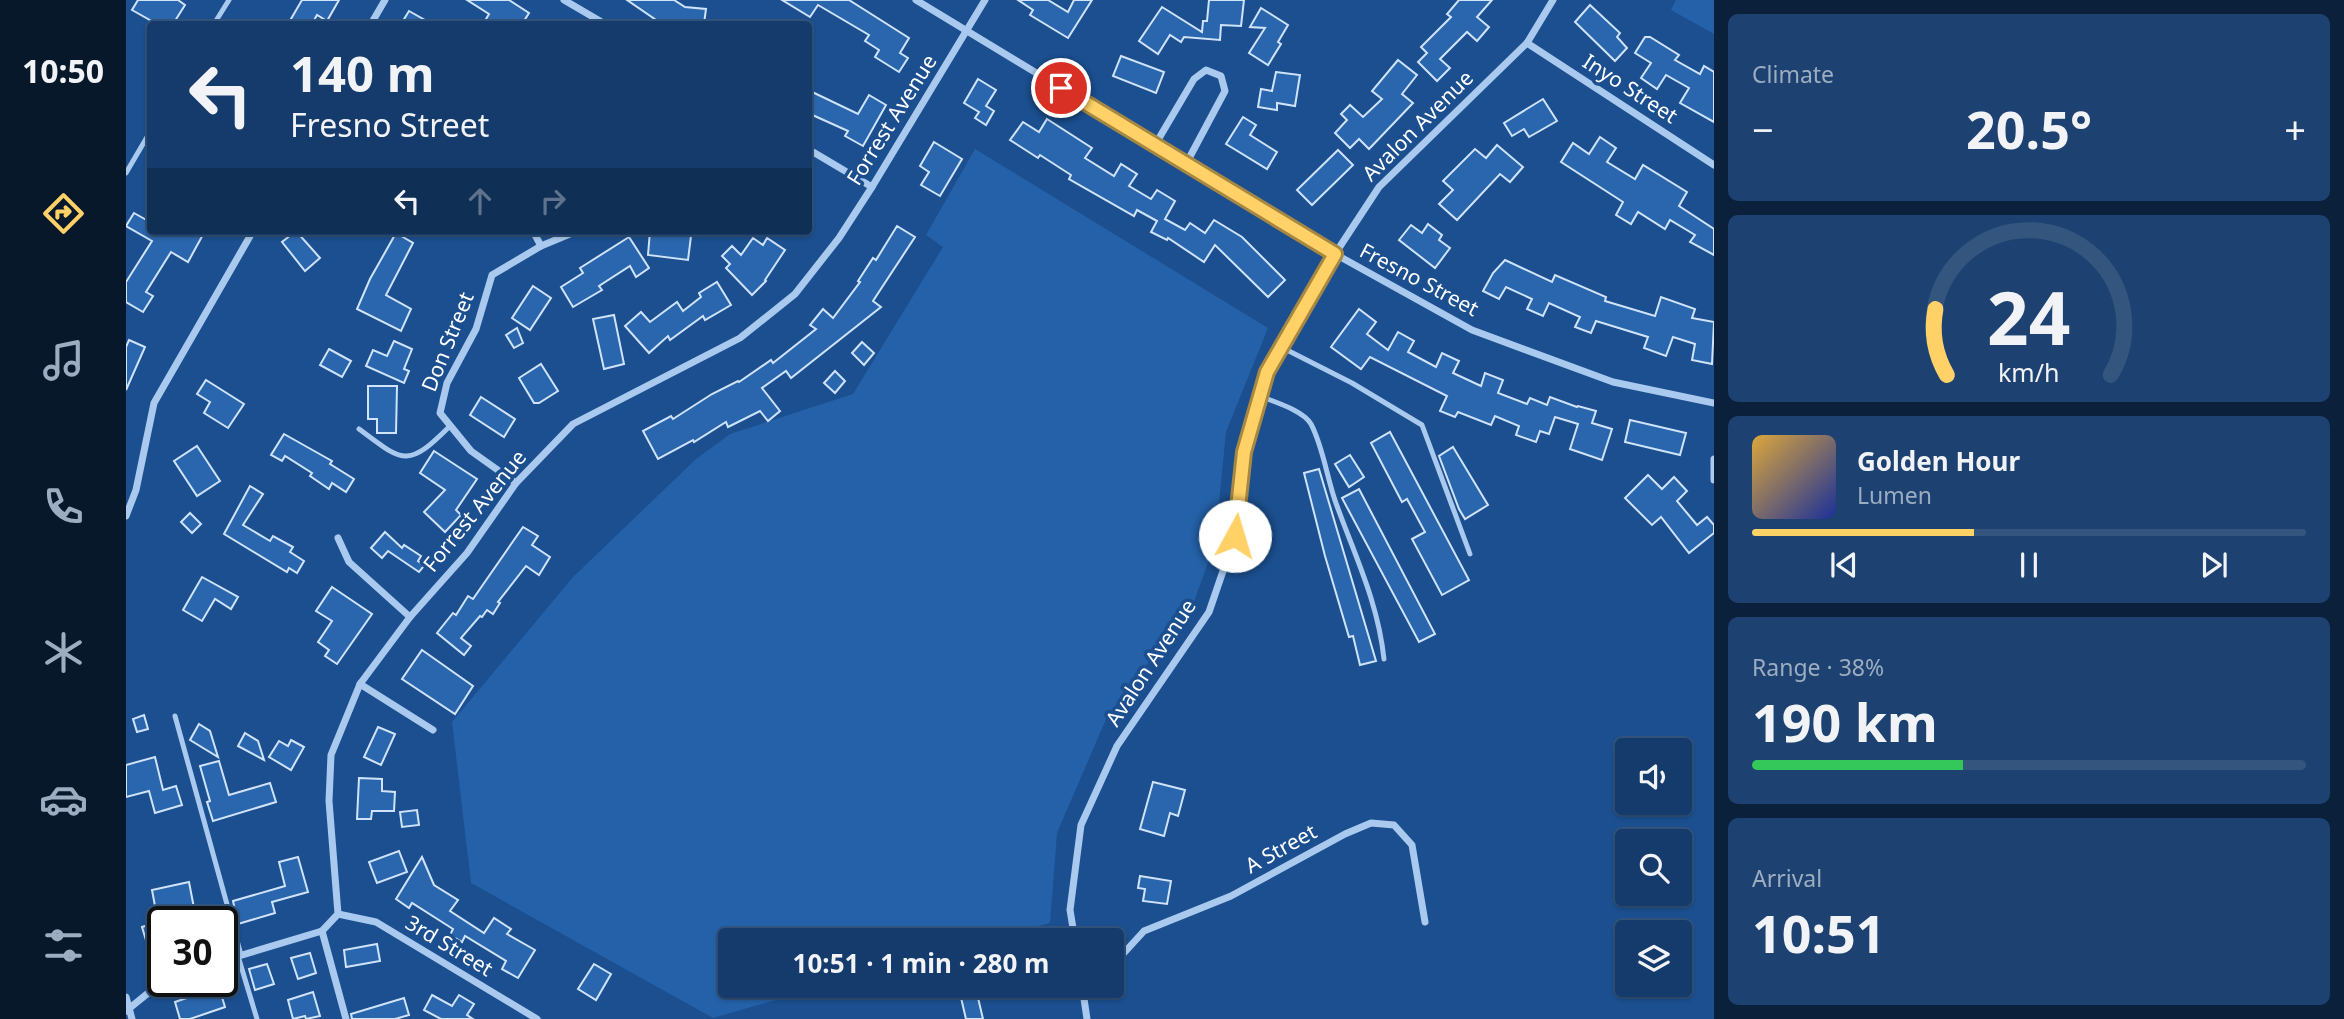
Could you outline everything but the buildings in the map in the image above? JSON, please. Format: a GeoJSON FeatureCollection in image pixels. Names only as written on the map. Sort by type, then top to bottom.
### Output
{"type":"FeatureCollection","features":[{"type":"Feature","properties":{"kind":"street"},"geometry":{"type":"LineString","coordinates":[[373,21],[385,0]]}},
{"type":"Feature","properties":{"kind":"street"},"geometry":{"type":"LineString","coordinates":[[564,0],[600,21]]}},
{"type":"Feature","properties":{"kind":"street","name":"Fresno Street"},"geometry":{"type":"LineString","coordinates":[[916,0],[1335,254],[1472,330],[1614,382],[1714,403]]}},
{"type":"Feature","properties":{"kind":"street","name":"Forrest Avenue"},"geometry":{"type":"LineString","coordinates":[[338,914],[329,801],[331,755],[360,684],[410,617],[467,553],[516,483],[573,424],[740,338],[795,294],[839,238],[872,187],[985,0]]}},
{"type":"Feature","properties":{"kind":"street","name":"Avalon Avenue"},"geometry":{"type":"LineString","coordinates":[[1072,928],[1070,910],[1081,825],[1117,747],[1209,612],[1235,536],[1244,452],[1267,372],[1335,254],[1379,187],[1527,43],[1553,0]]}},
{"type":"Feature","properties":{"kind":"street","name":"Inyo Street"},"geometry":{"type":"LineString","coordinates":[[1527,43],[1714,165]]}},
{"type":"Feature","properties":{"kind":"street"},"geometry":{"type":"LineString","coordinates":[[1155,145],[1194,79],[1206,70],[1221,76],[1225,91],[1212,120],[1186,164]]}},
{"type":"Feature","properties":{"kind":"street"},"geometry":{"type":"LineString","coordinates":[[812,151],[872,187]]}},
{"type":"Feature","properties":{"kind":"street"},"geometry":{"type":"LineString","coordinates":[[126,516],[136,490],[155,403],[251,235]]}},
{"type":"Feature","properties":{"kind":"street"},"geometry":{"type":"LineString","coordinates":[[535,235],[541,246]]}},
{"type":"Feature","properties":{"kind":"street","name":"Don Street"},"geometry":{"type":"LineString","coordinates":[[450,426],[440,413],[447,383],[476,329],[492,275],[541,246],[567,235]]}},
{"type":"Feature","properties":{"kind":"street"},"geometry":{"type":"LineString","coordinates":[[450,426],[471,451],[516,483]]}},
{"type":"Feature","properties":{"kind":"street"},"geometry":{"type":"LineString","coordinates":[[1714,459],[1714,480]]}},
{"type":"Feature","properties":{"kind":"street"},"geometry":{"type":"LineString","coordinates":[[338,538],[349,562],[410,617]]}},
{"type":"Feature","properties":{"kind":"street"},"geometry":{"type":"LineString","coordinates":[[360,684],[433,730]]}},
{"type":"Feature","properties":{"kind":"street","name":"A Street"},"geometry":{"type":"LineString","coordinates":[[1124,953],[1144,931],[1231,896],[1345,834],[1371,823],[1394,825],[1412,845],[1425,922]]}},
{"type":"Feature","properties":{"kind":"street"},"geometry":{"type":"LineString","coordinates":[[240,956],[322,931],[338,914]]}},
{"type":"Feature","properties":{"kind":"street","name":"3rd Street"},"geometry":{"type":"LineString","coordinates":[[338,914],[376,922],[537,1019]]}},
{"type":"Feature","properties":{"kind":"street"},"geometry":{"type":"LineString","coordinates":[[322,931],[346,1019]]}},
{"type":"Feature","properties":{"kind":"street"},"geometry":{"type":"LineString","coordinates":[[128,1010],[147,994]]}},
{"type":"Feature","properties":{"kind":"street"},"geometry":{"type":"LineString","coordinates":[[126,997],[132,1019]]}},
{"type":"Feature","properties":{"kind":"street"},"geometry":{"type":"LineString","coordinates":[[1084,998],[1087,1019]]}},
{"type":"Feature","properties":{"kind":"lane"},"geometry":{"type":"LineString","coordinates":[[216,21],[229,0]]}},
{"type":"Feature","properties":{"kind":"lane"},"geometry":{"type":"LineString","coordinates":[[126,173],[147,137]]}},
{"type":"Feature","properties":{"kind":"lane"},"geometry":{"type":"LineString","coordinates":[[1281,347],[1352,383],[1422,425],[1470,554]]}},
{"type":"Feature","properties":{"kind":"lane"},"geometry":{"type":"LineString","coordinates":[[1260,396],[1289,408],[1310,422],[1336,505],[1361,565],[1381,631],[1384,659]]}},
{"type":"Feature","properties":{"kind":"lane"},"geometry":{"type":"LineString","coordinates":[[359,429],[397,456],[408,457],[433,443],[450,426]]}},
{"type":"Feature","properties":{"kind":"lane"},"geometry":{"type":"LineString","coordinates":[[175,716],[257,1019]]}},
{"type":"Feature","properties":{"kind":"shaded area"},"geometry":{"type":"Polygon","coordinates":[[[1676,0],[1714,0],[1714,34],[1671,10],[1676,0]]]}},
{"type":"Feature","properties":{"kind":"shaded area"},"geometry":{"type":"Polygon","coordinates":[[[975,149],[1268,328],[1226,432],[1215,544],[1193,604],[1107,717],[1057,833],[1050,923],[1032,928],[718,928],[718,998],[783,998],[713,1018],[471,883],[452,722],[573,577],[696,459],[730,434],[853,394],[943,247],[926,235],[975,149]]]}},
{"type":"Feature","properties":{"kind":"route"},"geometry":{"type":"LineString","coordinates":[[1061,88],[1335,254],[1267,372],[1244,452],[1235,536]]}}]}
